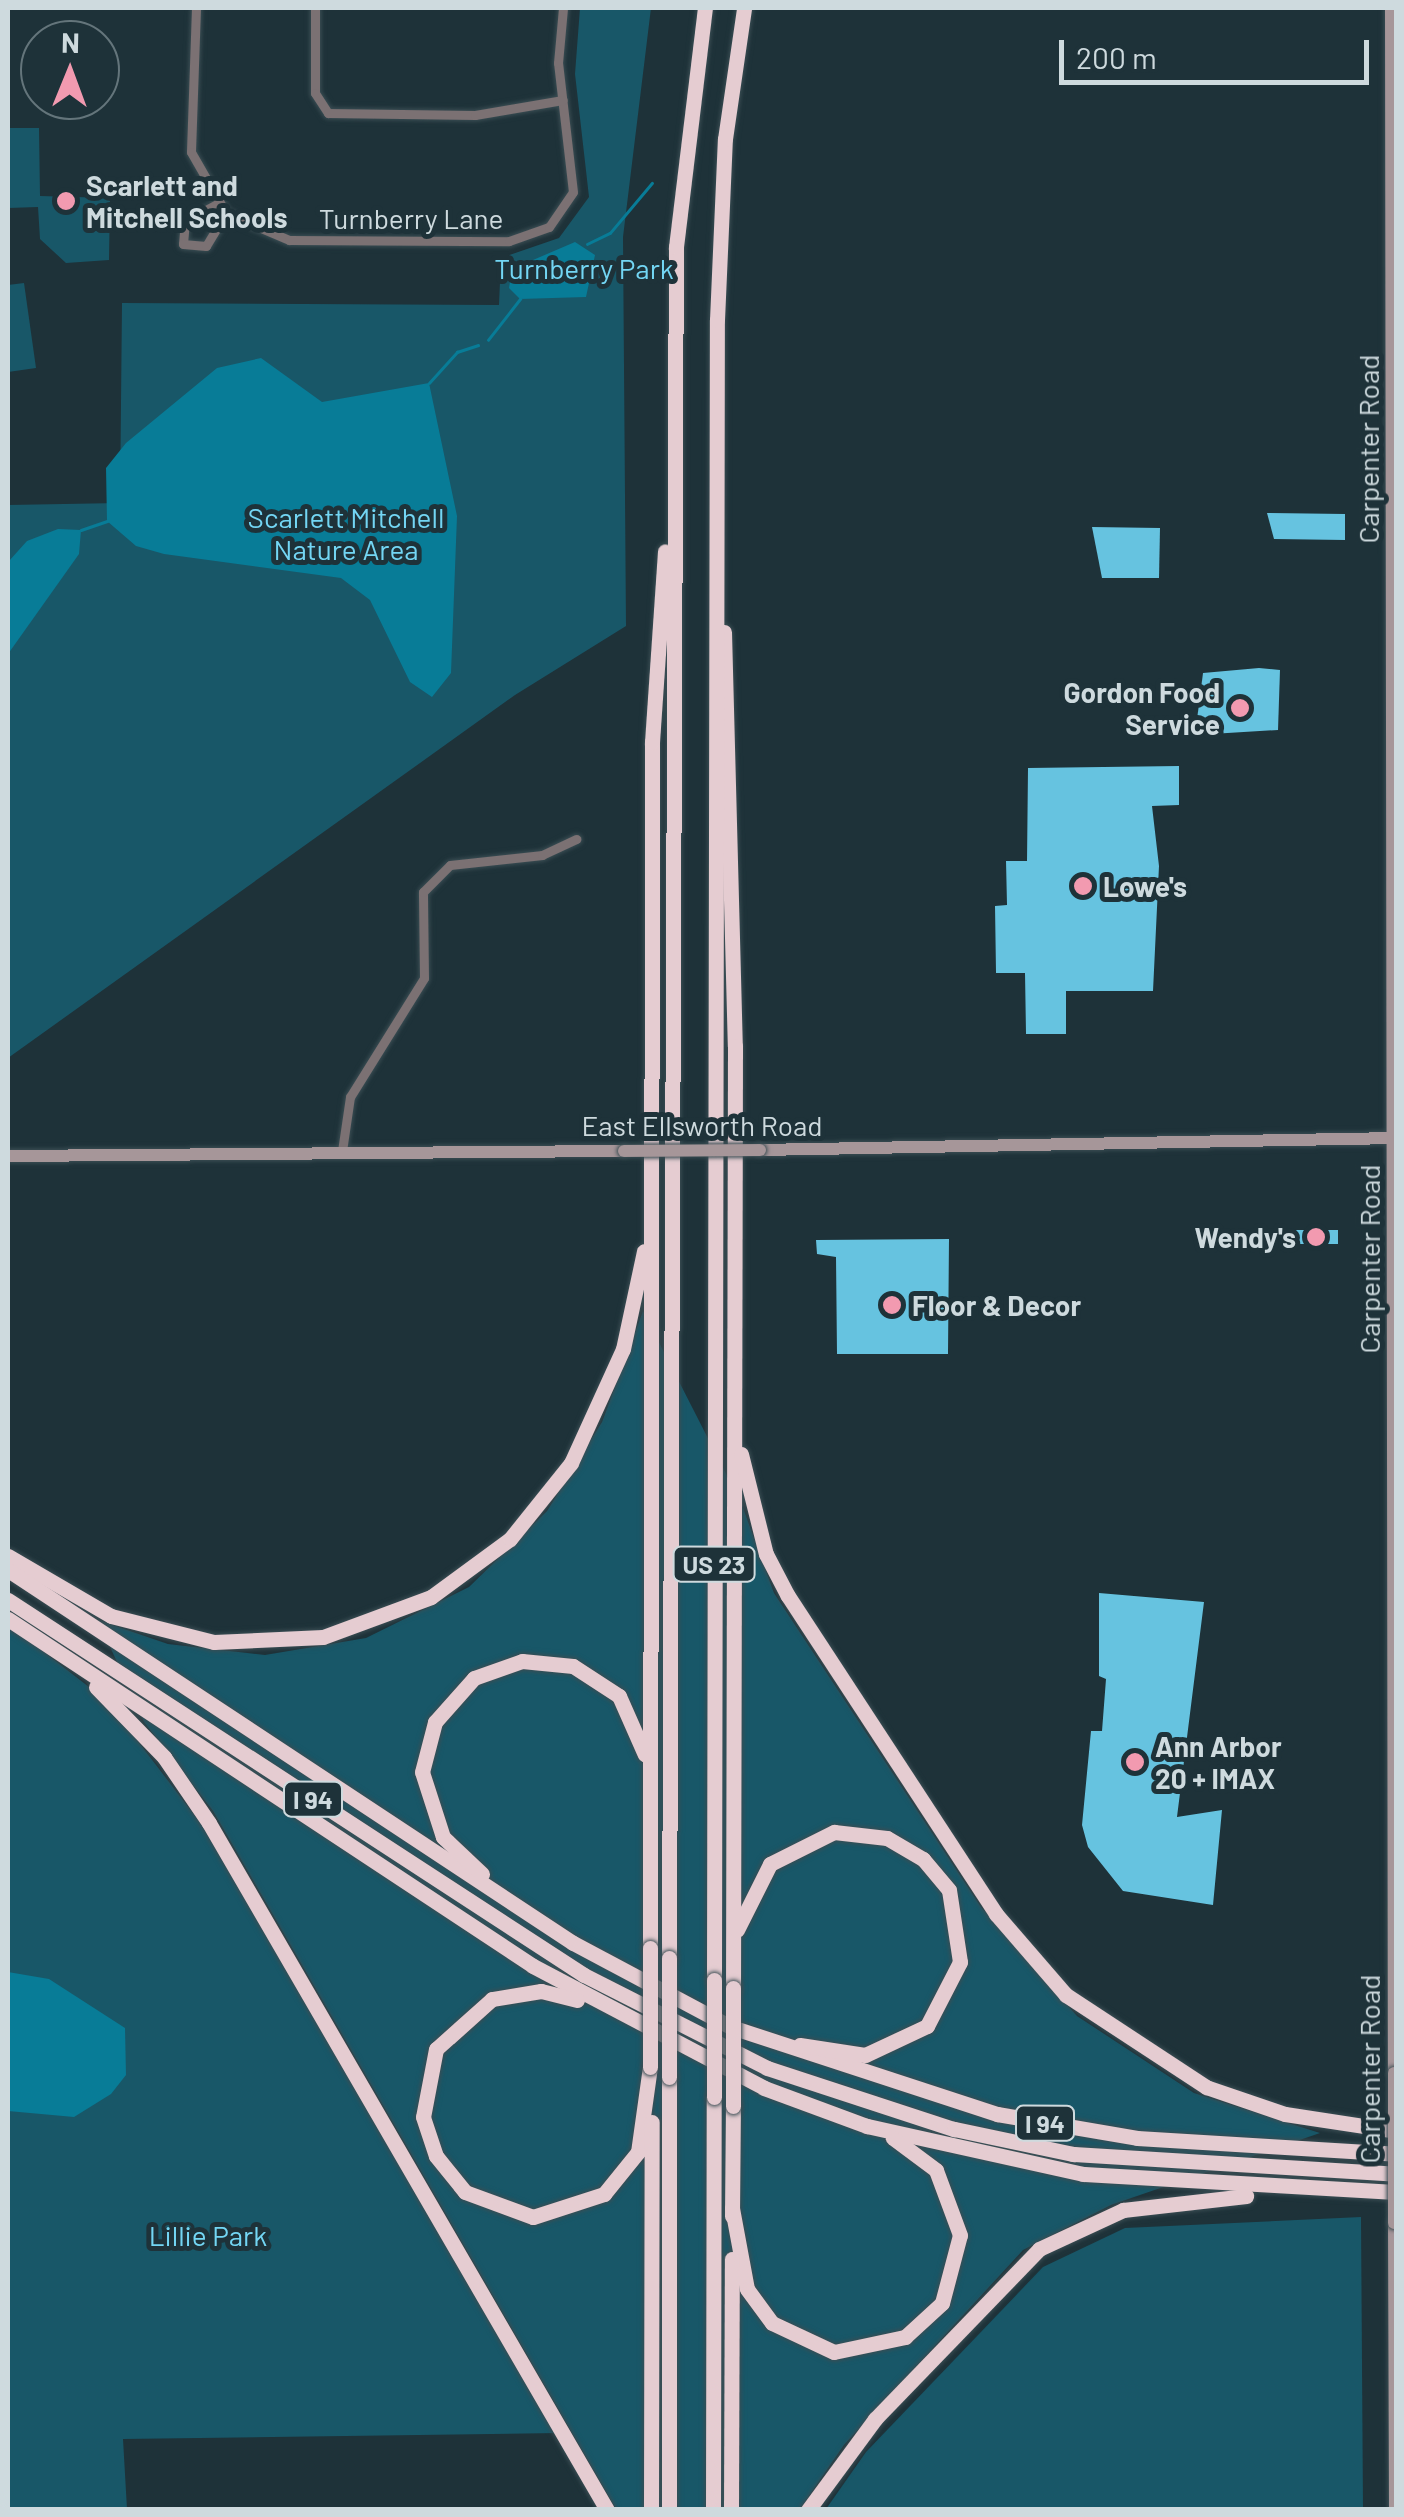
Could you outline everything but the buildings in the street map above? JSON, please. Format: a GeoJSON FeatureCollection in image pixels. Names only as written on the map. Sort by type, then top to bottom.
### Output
{"type":"FeatureCollection","features":[{"type":"Feature","properties":{"kind":"highway","name":"US 23"},"geometry":{"type":"LineString","coordinates":[[669,2510],[673,503],[680,182],[705,8]]}},
{"type":"Feature","properties":{"kind":"highway","name":"US 23"},"geometry":{"type":"LineString","coordinates":[[712,2510],[720,237],[744,8]]}},
{"type":"Feature","properties":{"kind":"highway"},"geometry":{"type":"LineString","coordinates":[[651,2510],[652,742],[673,503]]}},
{"type":"Feature","properties":{"kind":"highway"},"geometry":{"type":"LineString","coordinates":[[716,573],[728,672],[734,1400],[731,2510]]}},
{"type":"Feature","properties":{"kind":"highway"},"geometry":{"type":"LineString","coordinates":[[8,1556],[112,1616],[214,1642],[323,1637],[432,1598],[510,1540],[571,1464],[623,1349],[652,1193]]}},
{"type":"Feature","properties":{"kind":"highway"},"geometry":{"type":"LineString","coordinates":[[734,1400],[754,1515],[780,1582],[1025,1952],[1110,2032],[1206,2087],[1285,2114],[1396,2131]]}},
{"type":"Feature","properties":{"kind":"highway","name":"I 94"},"geometry":{"type":"LineString","coordinates":[[8,1570],[625,1973],[763,2040],[914,2094],[1069,2128],[1396,2154]]}},
{"type":"Feature","properties":{"kind":"highway","name":"I 94"},"geometry":{"type":"LineString","coordinates":[[8,1600],[584,1976],[768,2068],[908,2117],[1073,2154],[1396,2174]]}},
{"type":"Feature","properties":{"kind":"highway"},"geometry":{"type":"LineString","coordinates":[[8,1619],[606,2011],[710,2065],[867,2126],[1083,2174],[1396,2192]]}},
{"type":"Feature","properties":{"kind":"highway"},"geometry":{"type":"LineString","coordinates":[[60,1654],[141,1730],[209,1823],[607,2510]]}},
{"type":"Feature","properties":{"kind":"highway"},"geometry":{"type":"LineString","coordinates":[[505,1898],[443,1837],[425,1798],[435,1722],[474,1678],[547,1660],[596,1677],[635,1720],[651,1793]]}},
{"type":"Feature","properties":{"kind":"highway"},"geometry":{"type":"LineString","coordinates":[[733,1953],[744,1903],[770,1864],[834,1832],[875,1834],[913,1851],[958,1913],[954,1984],[908,2041],[854,2056],[763,2040]]}},
{"type":"Feature","properties":{"kind":"highway"},"geometry":{"type":"LineString","coordinates":[[606,2011],[520,1992],[467,2013],[425,2074],[424,2118],[436,2156],[484,2204],[561,2214],[604,2194],[630,2164],[650,2088]]}},
{"type":"Feature","properties":{"kind":"highway"},"geometry":{"type":"LineString","coordinates":[[732,2208],[747,2289],[772,2324],[834,2352],[905,2337],[954,2278],[957,2213],[936,2170],[867,2126]]}},
{"type":"Feature","properties":{"kind":"highway"},"geometry":{"type":"LineString","coordinates":[[808,2510],[875,2419],[1040,2249],[1154,2203],[1332,2190]]}},
{"type":"Feature","properties":{"kind":"main road","name":"Carpenter Road"},"geometry":{"type":"LineString","coordinates":[[1391,8],[1395,2510]]}},
{"type":"Feature","properties":{"kind":"main road","name":"East Ellsworth Road"},"geometry":{"type":"LineString","coordinates":[[8,1156],[760,1150],[1395,1138]]}},
{"type":"Feature","properties":{"kind":"street"},"geometry":{"type":"LineString","coordinates":[[196,8],[188,132],[217,204],[226,214],[206,246],[183,244],[185,221],[217,204]]}},
{"type":"Feature","properties":{"kind":"street"},"geometry":{"type":"LineString","coordinates":[[315,8],[315,93],[328,113],[476,114],[563,100]]}},
{"type":"Feature","properties":{"kind":"street","name":"Turnberry Lane"},"geometry":{"type":"LineString","coordinates":[[226,214],[290,240],[528,238],[549,228],[573,192],[563,100],[563,8]]}},
{"type":"Feature","properties":{"kind":"street"},"geometry":{"type":"LineString","coordinates":[[342,1151],[350,1097],[424,978],[423,892],[450,865],[542,855],[576,839]]}},
{"type":"Feature","properties":{"kind":"green space","name":"Scarlett Mitchell Nature Area"},"geometry":{"type":"Polygon","coordinates":[[[580,8],[651,8],[623,237],[626,626],[515,695],[8,1058],[8,505],[120,503],[122,303],[499,305],[501,258],[559,238],[589,197],[575,74],[580,8]]]}},
{"type":"Feature","properties":{"kind":"green space"},"geometry":{"type":"Polygon","coordinates":[[[8,128],[39,128],[40,196],[110,198],[109,260],[66,263],[40,239],[38,207],[8,208],[8,128]]]}},
{"type":"Feature","properties":{"kind":"green space"},"geometry":{"type":"Polygon","coordinates":[[[24,283],[36,368],[8,372],[8,285],[24,283]]]}},
{"type":"Feature","properties":{"kind":"green space"},"geometry":{"type":"Polygon","coordinates":[[[643,1311],[742,1505],[774,1593],[981,1907],[1077,2016],[1194,2093],[1320,2133],[1111,2205],[1023,2250],[844,2445],[800,2509],[616,2509],[213,1811],[144,1722],[98,1620],[168,1644],[265,1655],[366,1638],[469,1587],[547,1511],[602,1422],[643,1311]]]}},
{"type":"Feature","properties":{"kind":"green space","name":"Lillie Park"},"geometry":{"type":"Polygon","coordinates":[[[8,1624],[107,1701],[202,1825],[559,2433],[123,2439],[127,2509],[8,2509],[8,1624]]]}},
{"type":"Feature","properties":{"kind":"green space"},"geometry":{"type":"Polygon","coordinates":[[[1361,2217],[1363,2509],[826,2509],[866,2452],[1043,2267],[1125,2228],[1361,2217]]]}},
{"type":"Feature","properties":{"kind":"shaded area"},"geometry":{"type":"Polygon","coordinates":[[[575,242],[595,255],[586,297],[520,299],[509,288],[512,269],[575,242]]]}},
{"type":"Feature","properties":{"kind":"shaded area"},"geometry":{"type":"Polygon","coordinates":[[[261,358],[322,402],[429,383],[457,516],[451,673],[432,697],[410,682],[370,600],[341,578],[164,554],[136,546],[107,521],[106,468],[126,443],[217,368],[261,358]]]}},
{"type":"Feature","properties":{"kind":"shaded area"},"geometry":{"type":"Polygon","coordinates":[[[58,529],[81,530],[79,554],[8,654],[9,561],[27,541],[58,529]]]}},
{"type":"Feature","properties":{"kind":"shaded area"},"geometry":{"type":"Polygon","coordinates":[[[8,1972],[49,1979],[125,2028],[126,2075],[111,2094],[74,2117],[8,2111],[8,1972]]]}},
{"type":"Feature","properties":{"kind":"waterway"},"geometry":{"type":"LineString","coordinates":[[587,244],[610,233],[652,183]]}},
{"type":"Feature","properties":{"kind":"waterway"},"geometry":{"type":"LineString","coordinates":[[488,340],[520,299]]}},
{"type":"Feature","properties":{"kind":"waterway"},"geometry":{"type":"LineString","coordinates":[[429,383],[457,352],[478,345]]}},
{"type":"Feature","properties":{"kind":"waterway"},"geometry":{"type":"LineString","coordinates":[[81,530],[107,521]]}},
{"type":"Feature","properties":{"kind":"place","name":"Scarlett and Mitchell Schools"},"geometry":{"type":"Point","coordinates":[66,201]}},
{"type":"Feature","properties":{"kind":"place","name":"Gordon Food Service"},"geometry":{"type":"Point","coordinates":[1240,708]}},
{"type":"Feature","properties":{"kind":"place","name":"Lowe's"},"geometry":{"type":"Point","coordinates":[1083,886]}},
{"type":"Feature","properties":{"kind":"place","name":"Wendy's"},"geometry":{"type":"Point","coordinates":[1316,1237]}},
{"type":"Feature","properties":{"kind":"place","name":"Floor & Decor"},"geometry":{"type":"Point","coordinates":[892,1305]}},
{"type":"Feature","properties":{"kind":"place","name":"Ann Arbor 20 + IMAX"},"geometry":{"type":"Point","coordinates":[1135,1762]}},
{"type":"Feature","properties":{"kind":"park label","name":"Turnberry Park"},"geometry":{"type":"Point","coordinates":[584,268]}}]}
